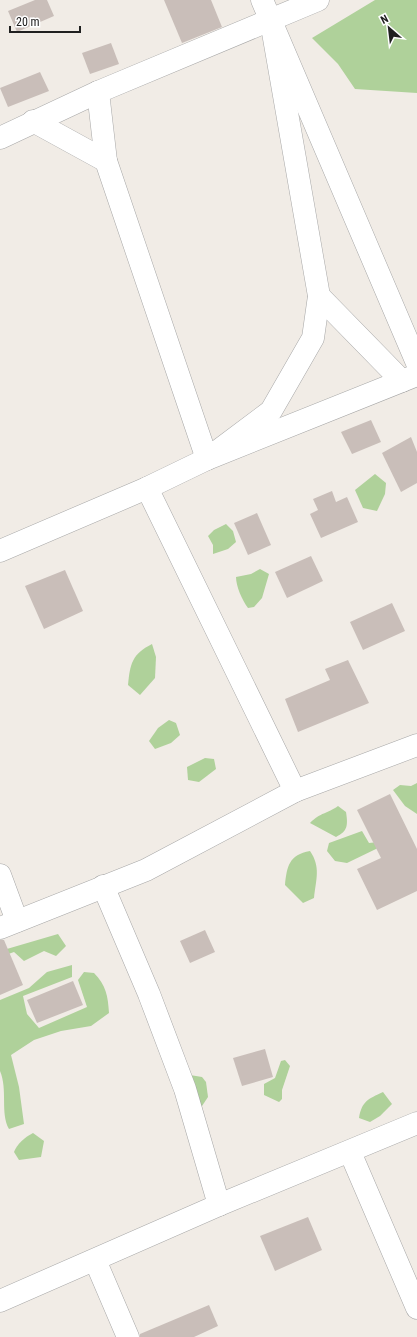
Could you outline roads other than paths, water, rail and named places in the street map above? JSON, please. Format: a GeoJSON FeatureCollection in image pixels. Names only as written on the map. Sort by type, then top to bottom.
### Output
{"type":"FeatureCollection","features":[{"type":"Feature","properties":{"kind":"street"},"geometry":{"type":"LineString","coordinates":[[262,0],[417,363]]}},
{"type":"Feature","properties":{"kind":"street"},"geometry":{"type":"LineString","coordinates":[[0,138],[33,121],[98,92],[318,0]]}},
{"type":"Feature","properties":{"kind":"street"},"geometry":{"type":"LineString","coordinates":[[207,459],[271,411],[313,338],[319,296],[271,20]]}},
{"type":"Feature","properties":{"kind":"street"},"geometry":{"type":"LineString","coordinates":[[98,92],[106,161],[207,459]]}},
{"type":"Feature","properties":{"kind":"street"},"geometry":{"type":"LineString","coordinates":[[33,121],[106,161]]}},
{"type":"Feature","properties":{"kind":"street"},"geometry":{"type":"LineString","coordinates":[[0,551],[147,488],[207,459],[410,378],[319,296]]}},
{"type":"Feature","properties":{"kind":"street"},"geometry":{"type":"LineString","coordinates":[[147,488],[295,791]]}},
{"type":"Feature","properties":{"kind":"street"},"geometry":{"type":"LineString","coordinates":[[0,875],[8,925],[146,870],[295,791],[417,745]]}},
{"type":"Feature","properties":{"kind":"street"},"geometry":{"type":"LineString","coordinates":[[103,886],[149,994],[185,1089],[219,1206]]}},
{"type":"Feature","properties":{"kind":"street"},"geometry":{"type":"LineString","coordinates":[[0,1301],[219,1206],[417,1123]]}},
{"type":"Feature","properties":{"kind":"street"},"geometry":{"type":"LineString","coordinates":[[350,1152],[417,1308]]}},
{"type":"Feature","properties":{"kind":"street"},"geometry":{"type":"LineString","coordinates":[[95,1260],[128,1337]]}}]}
